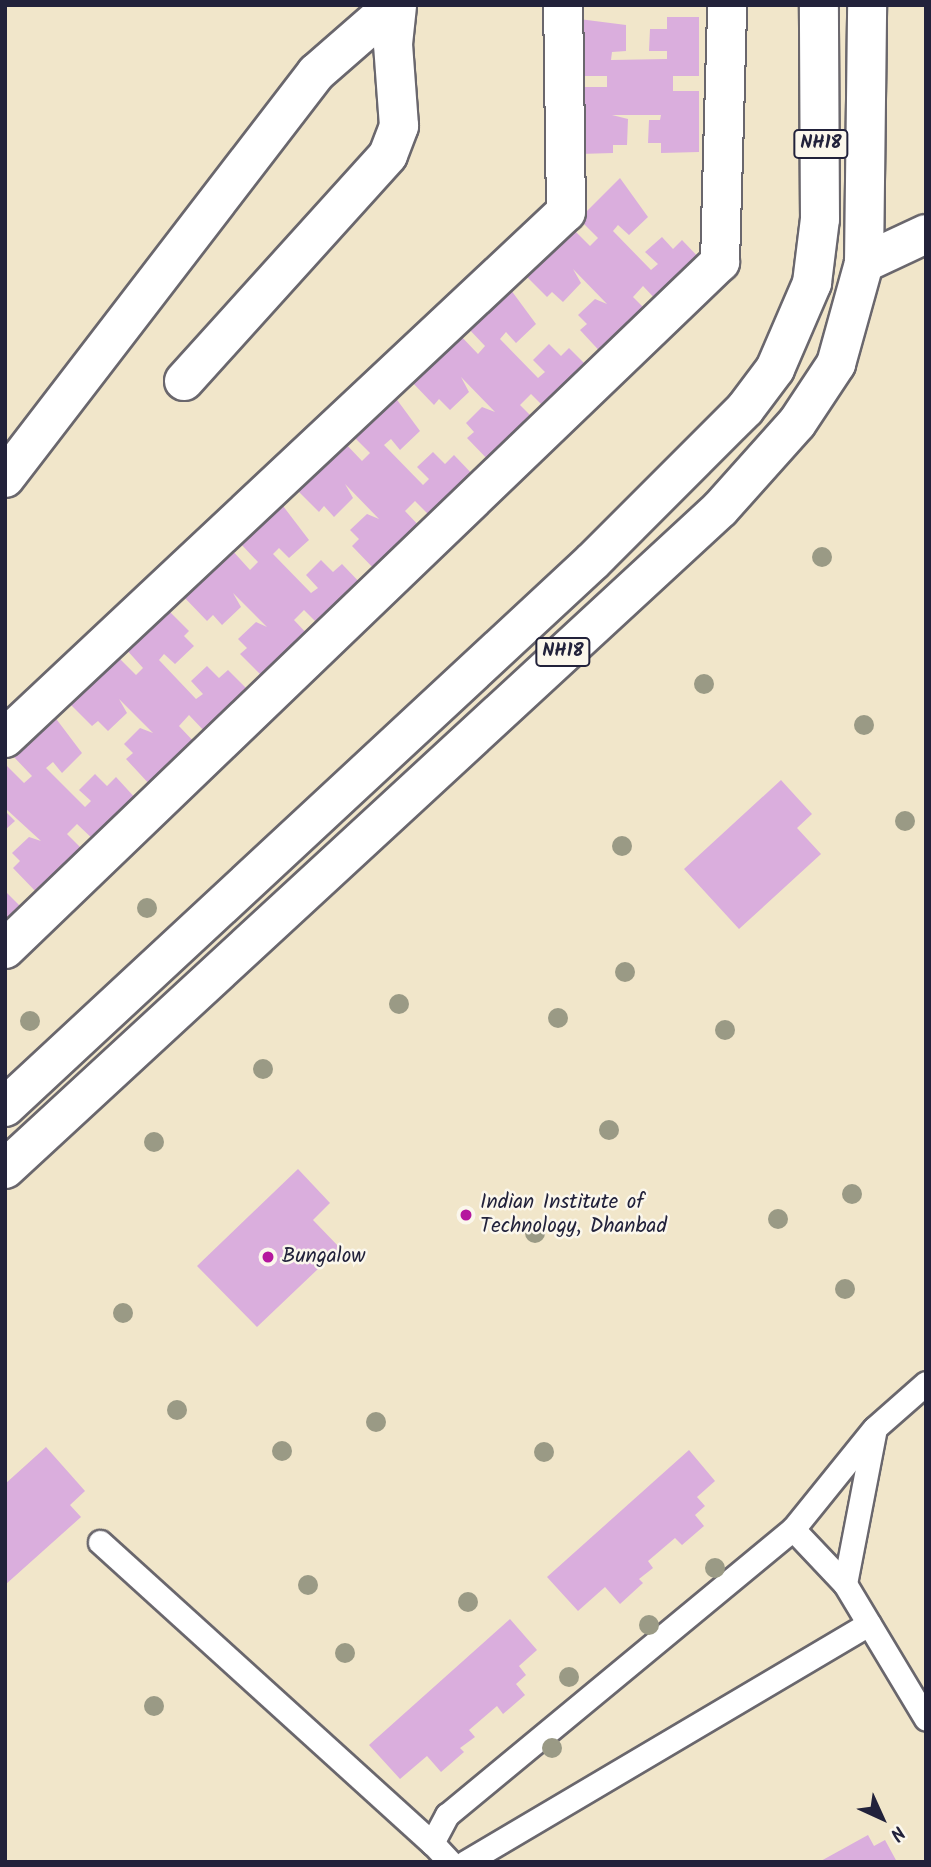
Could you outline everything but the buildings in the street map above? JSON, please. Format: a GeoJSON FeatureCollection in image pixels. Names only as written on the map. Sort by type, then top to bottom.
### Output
{"type":"FeatureCollection","features":[{"type":"Feature","properties":{"kind":"main road"},"geometry":{"type":"LineString","coordinates":[[184,381],[388,155],[399,126],[393,44],[395,5]]}},
{"type":"Feature","properties":{"kind":"main road"},"geometry":{"type":"LineString","coordinates":[[5,478],[316,74],[395,5]]}},
{"type":"Feature","properties":{"kind":"main road"},"geometry":{"type":"LineString","coordinates":[[5,738],[566,212],[564,5]]}},
{"type":"Feature","properties":{"kind":"main road"},"geometry":{"type":"LineString","coordinates":[[5,949],[720,262],[727,5]]}},
{"type":"Feature","properties":{"kind":"main road","name":"NH18"},"geometry":{"type":"LineString","coordinates":[[5,1107],[593,561],[745,409],[775,369],[795,336],[815,257],[820,5]]}},
{"type":"Feature","properties":{"kind":"main road","name":"NH18"},"geometry":{"type":"LineString","coordinates":[[5,1169],[720,509],[797,423],[836,364],[864,263],[867,5]]}},
{"type":"Feature","properties":{"kind":"main road"},"geometry":{"type":"LineString","coordinates":[[864,263],[926,234]]}},
{"type":"Feature","properties":{"kind":"lane"},"geometry":{"type":"LineString","coordinates":[[432,1843],[447,1815],[793,1529],[875,1428],[926,1383]]}},
{"type":"Feature","properties":{"kind":"lane"},"geometry":{"type":"LineString","coordinates":[[845,1584],[875,1428]]}},
{"type":"Feature","properties":{"kind":"lane"},"geometry":{"type":"LineString","coordinates":[[793,1529],[845,1584],[926,1719]]}},
{"type":"Feature","properties":{"kind":"lane"},"geometry":{"type":"LineString","coordinates":[[100,1542],[450,1862]]}},
{"type":"Feature","properties":{"kind":"lane"},"geometry":{"type":"LineString","coordinates":[[466,1862],[869,1624]]}},
{"type":"Feature","properties":{"kind":"place","name":"Indian Institute of Technology, Dhanbad"},"geometry":{"type":"Point","coordinates":[466,1215]}},
{"type":"Feature","properties":{"kind":"place","name":"Bungalow"},"geometry":{"type":"Point","coordinates":[268,1257]}}]}
